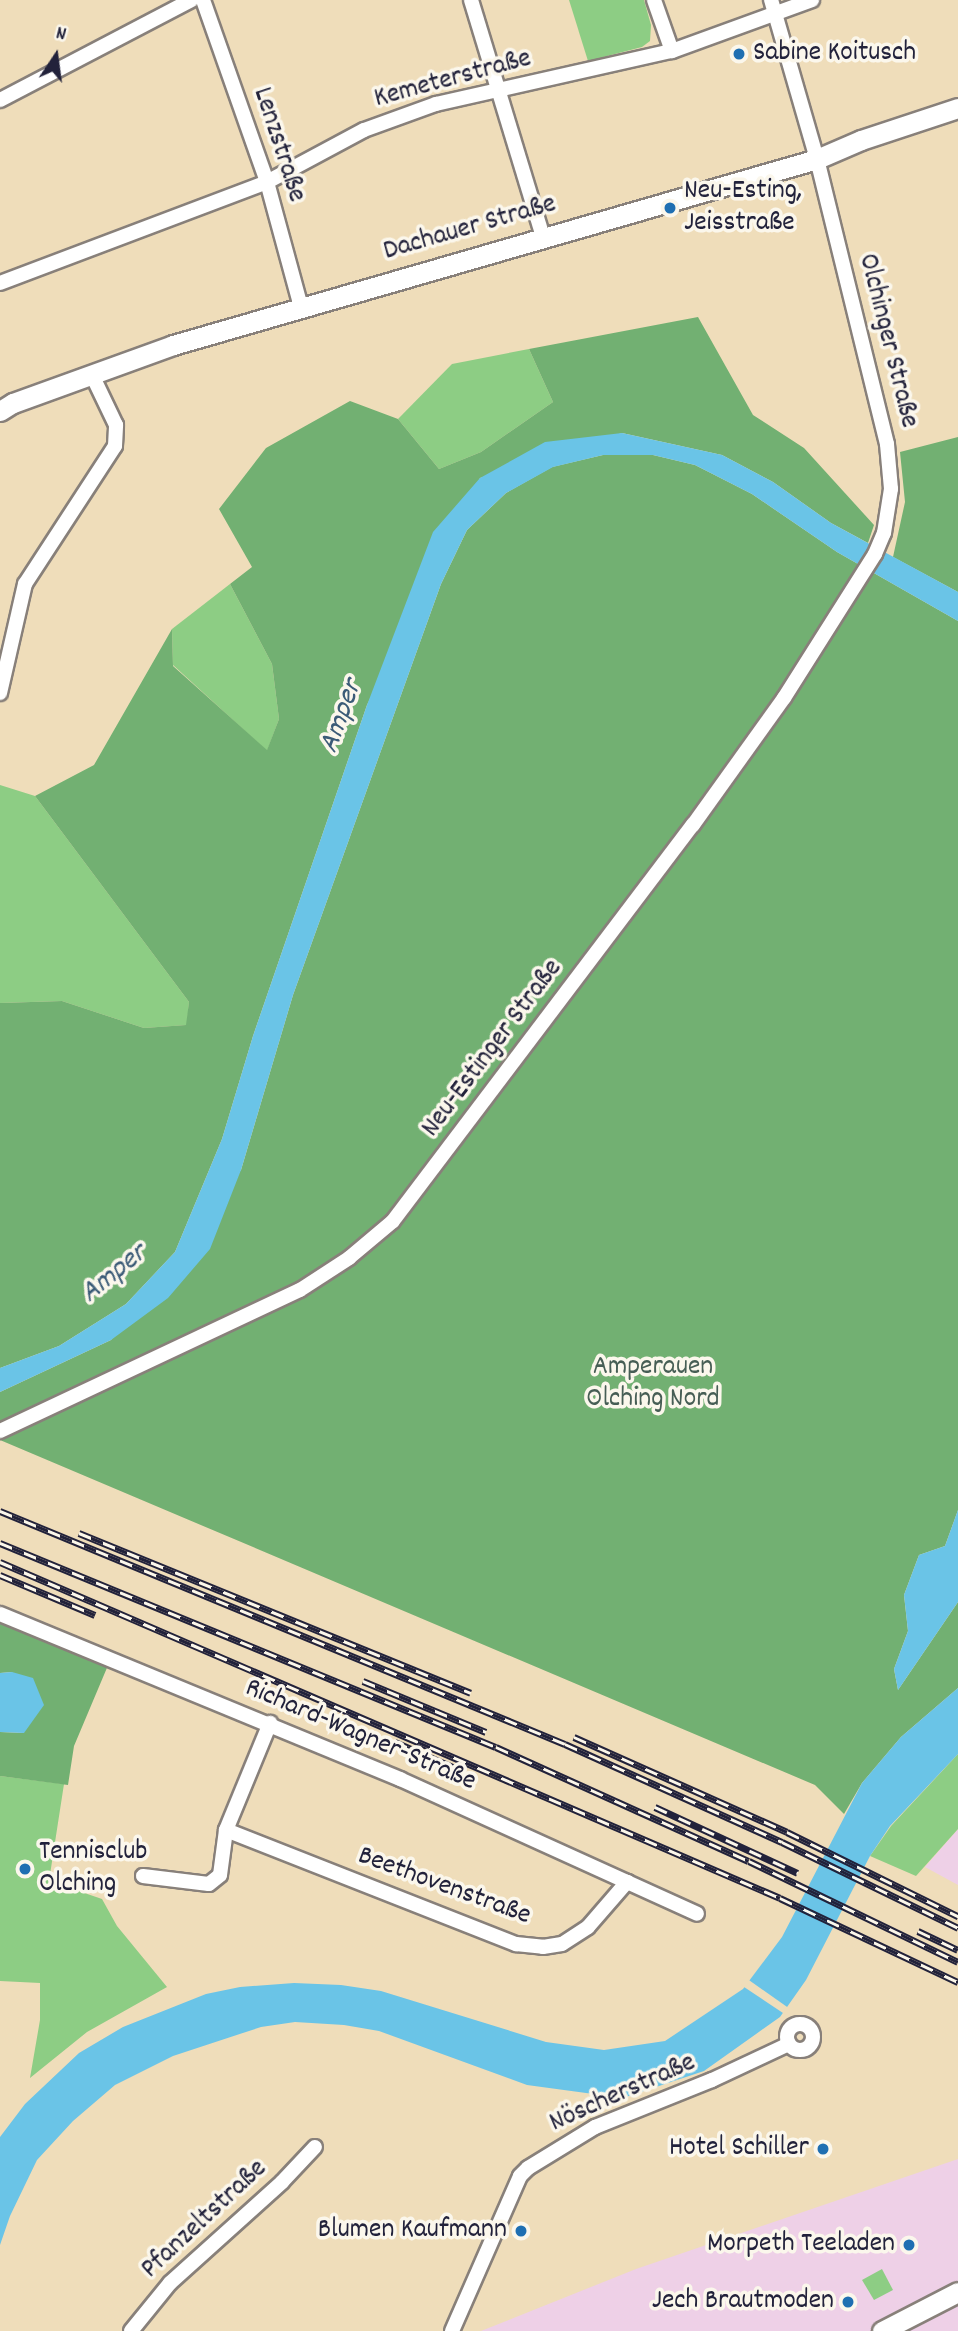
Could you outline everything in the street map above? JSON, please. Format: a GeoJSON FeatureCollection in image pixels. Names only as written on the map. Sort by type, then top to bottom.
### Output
{"type":"FeatureCollection","features":[{"type":"Feature","properties":{"kind":"street"},"geometry":{"type":"LineString","coordinates":[[0,100],[191,0]]}},
{"type":"Feature","properties":{"kind":"street","name":"Lenzstraße"},"geometry":{"type":"LineString","coordinates":[[203,0],[267,182],[302,307]]}},
{"type":"Feature","properties":{"kind":"street"},"geometry":{"type":"LineString","coordinates":[[471,0],[501,90],[543,237]]}},
{"type":"Feature","properties":{"kind":"street"},"geometry":{"type":"LineString","coordinates":[[654,0],[672,51]]}},
{"type":"Feature","properties":{"kind":"street","name":"Olchinger Straße"},"geometry":{"type":"LineString","coordinates":[[771,0],[817,159],[887,444],[891,489],[883,537]]}},
{"type":"Feature","properties":{"kind":"street","name":"Kemeterstraße"},"geometry":{"type":"LineString","coordinates":[[0,283],[267,182],[364,130],[436,104],[672,51],[812,0]]}},
{"type":"Feature","properties":{"kind":"street","name":"Dachauer Straße"},"geometry":{"type":"LineString","coordinates":[[0,411],[13,403],[173,345],[817,159],[860,140],[958,108]]}},
{"type":"Feature","properties":{"kind":"street"},"geometry":{"type":"LineString","coordinates":[[0,693],[25,584],[115,446],[116,425],[92,374]]}},
{"type":"Feature","properties":{"kind":"street","name":"Neu-Estinger Straße"},"geometry":{"type":"LineString","coordinates":[[0,1431],[300,1290],[349,1258],[393,1221],[693,825],[784,698],[883,537]]}},
{"type":"Feature","properties":{"kind":"street","name":"Richard-Wagner-Straße"},"geometry":{"type":"LineString","coordinates":[[0,1614],[270,1723],[470,1810],[696,1914]]}},
{"type":"Feature","properties":{"kind":"street"},"geometry":{"type":"LineString","coordinates":[[143,1876],[209,1884],[220,1875],[226,1830],[270,1723]]}},
{"type":"Feature","properties":{"kind":"street","name":"Beethovenstraße"},"geometry":{"type":"LineString","coordinates":[[226,1830],[516,1944],[543,1947],[562,1944],[588,1927],[627,1882]]}},
{"type":"Feature","properties":{"kind":"street","name":"Nöscherstraße"},"geometry":{"type":"LineString","coordinates":[[452,2331],[520,2176],[528,2168],[594,2127],[712,2080],[789,2044]]}},
{"type":"Feature","properties":{"kind":"street","name":"Pfanzeltstraße"},"geometry":{"type":"LineString","coordinates":[[131,2331],[170,2283],[282,2182],[315,2147]]}},
{"type":"Feature","properties":{"kind":"street"},"geometry":{"type":"LineString","coordinates":[[882,2331],[958,2292]]}},
{"type":"Feature","properties":{"kind":"shaded area"},"geometry":{"type":"Polygon","coordinates":[[[958,1829],[958,1885],[925,1867],[958,1829]]]}},
{"type":"Feature","properties":{"kind":"shaded area"},"geometry":{"type":"Polygon","coordinates":[[[958,2159],[958,2331],[481,2331],[636,2269],[958,2159]]]}},
{"type":"Feature","properties":{"kind":"green space"},"geometry":{"type":"Polygon","coordinates":[[[569,0],[644,0],[651,25],[650,41],[642,47],[588,61],[569,0]]]}},
{"type":"Feature","properties":{"kind":"green space"},"geometry":{"type":"Polygon","coordinates":[[[698,317],[753,415],[804,448],[874,525],[868,543],[831,523],[773,482],[722,455],[622,433],[480,478],[367,705],[253,1036],[222,1139],[175,1252],[126,1304],[59,1346],[0,1368],[0,1003],[62,1001],[144,1028],[186,1025],[189,1002],[35,796],[94,765],[172,629],[173,666],[267,750],[279,719],[272,664],[230,584],[252,567],[219,509],[266,448],[350,401],[398,419],[439,469],[481,452],[553,402],[529,349],[698,317]]]}},
{"type":"Feature","properties":{"kind":"green space"},"geometry":{"type":"Polygon","coordinates":[[[529,349],[553,402],[481,452],[439,469],[398,419],[452,364],[529,349]]]}},
{"type":"Feature","properties":{"kind":"green space"},"geometry":{"type":"Polygon","coordinates":[[[958,437],[958,592],[893,557],[905,502],[900,452],[958,437]]]}},
{"type":"Feature","properties":{"kind":"green space","name":"Amperauen Olching Nord"},"geometry":{"type":"Polygon","coordinates":[[[603,455],[653,455],[695,465],[752,494],[837,552],[958,621],[958,1510],[945,1546],[919,1555],[904,1595],[908,1631],[894,1669],[898,1690],[958,1602],[958,1688],[901,1737],[862,1783],[844,1814],[815,1785],[0,1440],[0,1392],[111,1340],[241,1170],[293,995],[441,584],[467,530],[506,493],[552,467],[603,455]]]}},
{"type":"Feature","properties":{"kind":"green space"},"geometry":{"type":"Polygon","coordinates":[[[230,584],[272,664],[279,719],[267,751],[173,665],[172,629],[230,584]]]}},
{"type":"Feature","properties":{"kind":"green space"},"geometry":{"type":"Polygon","coordinates":[[[0,785],[35,796],[189,1002],[187,1025],[144,1028],[62,1001],[0,1003],[0,785]]]}},
{"type":"Feature","properties":{"kind":"green space"},"geometry":{"type":"Polygon","coordinates":[[[0,1623],[109,1663],[74,1746],[68,1785],[0,1776],[0,1732],[24,1733],[12,1672],[0,1673],[0,1623]]]}},
{"type":"Feature","properties":{"kind":"green space"},"geometry":{"type":"Polygon","coordinates":[[[958,1754],[958,1829],[916,1876],[870,1856],[891,1826],[958,1754]]]}},
{"type":"Feature","properties":{"kind":"green space"},"geometry":{"type":"Polygon","coordinates":[[[0,1776],[64,1784],[49,1881],[102,1899],[117,1926],[167,1987],[87,2032],[30,2078],[40,2020],[40,1983],[0,1981],[0,1776]]]}},
{"type":"Feature","properties":{"kind":"green space"},"geometry":{"type":"Polygon","coordinates":[[[882,2269],[893,2290],[874,2300],[862,2280],[882,2269]]]}},
{"type":"Feature","properties":{"kind":"water"},"geometry":{"type":"Polygon","coordinates":[[[622,433],[722,455],[773,482],[831,523],[958,592],[958,621],[837,552],[752,494],[695,465],[653,455],[603,455],[553,467],[506,493],[467,530],[441,584],[293,995],[241,1170],[210,1249],[168,1298],[111,1340],[0,1392],[0,1368],[59,1346],[126,1304],[175,1252],[222,1139],[253,1036],[367,705],[433,532],[480,478],[545,442],[622,433]]]}},
{"type":"Feature","properties":{"kind":"water"},"geometry":{"type":"Polygon","coordinates":[[[958,1510],[958,1602],[898,1690],[894,1669],[908,1631],[904,1595],[919,1555],[945,1546],[958,1510]]]}},
{"type":"Feature","properties":{"kind":"water"},"geometry":{"type":"Polygon","coordinates":[[[12,1672],[33,1678],[44,1705],[24,1733],[0,1732],[0,1673],[12,1672]]]}},
{"type":"Feature","properties":{"kind":"water"},"geometry":{"type":"Polygon","coordinates":[[[958,1688],[958,1754],[890,1826],[870,1856],[806,1980],[780,2017],[704,2071],[623,2098],[527,2085],[379,2031],[344,2025],[295,2022],[261,2027],[173,2056],[115,2085],[73,2121],[37,2160],[10,2216],[0,2245],[0,2137],[25,2104],[79,2053],[123,2027],[206,1994],[240,1987],[294,1983],[341,1985],[381,1991],[546,2042],[604,2050],[665,2041],[743,1989],[782,1937],[862,1783],[901,1737],[958,1688]]]}},
{"type":"Feature","properties":{"kind":"pier"},"geometry":{"type":"Polygon","coordinates":[[[746,1978],[790,2009],[786,2015],[741,1985],[746,1978]]]}},
{"type":"Feature","properties":{"kind":"railway"},"geometry":{"type":"LineString","coordinates":[[0,1511],[565,1744],[782,1842],[958,1928]]}},
{"type":"Feature","properties":{"kind":"railway"},"geometry":{"type":"LineString","coordinates":[[79,1533],[471,1693]]}},
{"type":"Feature","properties":{"kind":"railway"},"geometry":{"type":"LineString","coordinates":[[0,1543],[496,1747],[749,1861],[958,1962]]}},
{"type":"Feature","properties":{"kind":"railway"},"geometry":{"type":"LineString","coordinates":[[0,1562],[780,1898],[958,1982]]}},
{"type":"Feature","properties":{"kind":"railway"},"geometry":{"type":"LineString","coordinates":[[0,1575],[95,1615]]}},
{"type":"Feature","properties":{"kind":"railway"},"geometry":{"type":"LineString","coordinates":[[363,1681],[486,1732]]}},
{"type":"Feature","properties":{"kind":"railway"},"geometry":{"type":"LineString","coordinates":[[574,1737],[787,1832],[958,1916]]}},
{"type":"Feature","properties":{"kind":"railway"},"geometry":{"type":"LineString","coordinates":[[395,1742],[462,1771]]}},
{"type":"Feature","properties":{"kind":"railway"},"geometry":{"type":"LineString","coordinates":[[655,1807],[798,1873]]}},
{"type":"Feature","properties":{"kind":"railway"},"geometry":{"type":"LineString","coordinates":[[918,1931],[958,1950]]}},
{"type":"Feature","properties":{"kind":"place","name":"Sabine Koitusch"},"geometry":{"type":"Point","coordinates":[739,54]}},
{"type":"Feature","properties":{"kind":"place","name":"Neu-Esting, Jeisstraße"},"geometry":{"type":"Point","coordinates":[670,208]}},
{"type":"Feature","properties":{"kind":"place","name":"Tennisclub Olching"},"geometry":{"type":"Point","coordinates":[25,1869]}},
{"type":"Feature","properties":{"kind":"place","name":"Hotel Schiller"},"geometry":{"type":"Point","coordinates":[823,2149]}},
{"type":"Feature","properties":{"kind":"place","name":"Blumen Kaufmann"},"geometry":{"type":"Point","coordinates":[521,2231]}},
{"type":"Feature","properties":{"kind":"place","name":"Morpeth Teeladen"},"geometry":{"type":"Point","coordinates":[909,2245]}},
{"type":"Feature","properties":{"kind":"place","name":"Jech Brautmoden"},"geometry":{"type":"Point","coordinates":[848,2302]}},
{"type":"Feature","properties":{"kind":"water label","name":"Amper"},"geometry":{"type":"Point","coordinates":[343,717]}},
{"type":"Feature","properties":{"kind":"water label","name":"Amper"},"geometry":{"type":"Point","coordinates":[115,1275]}}]}
